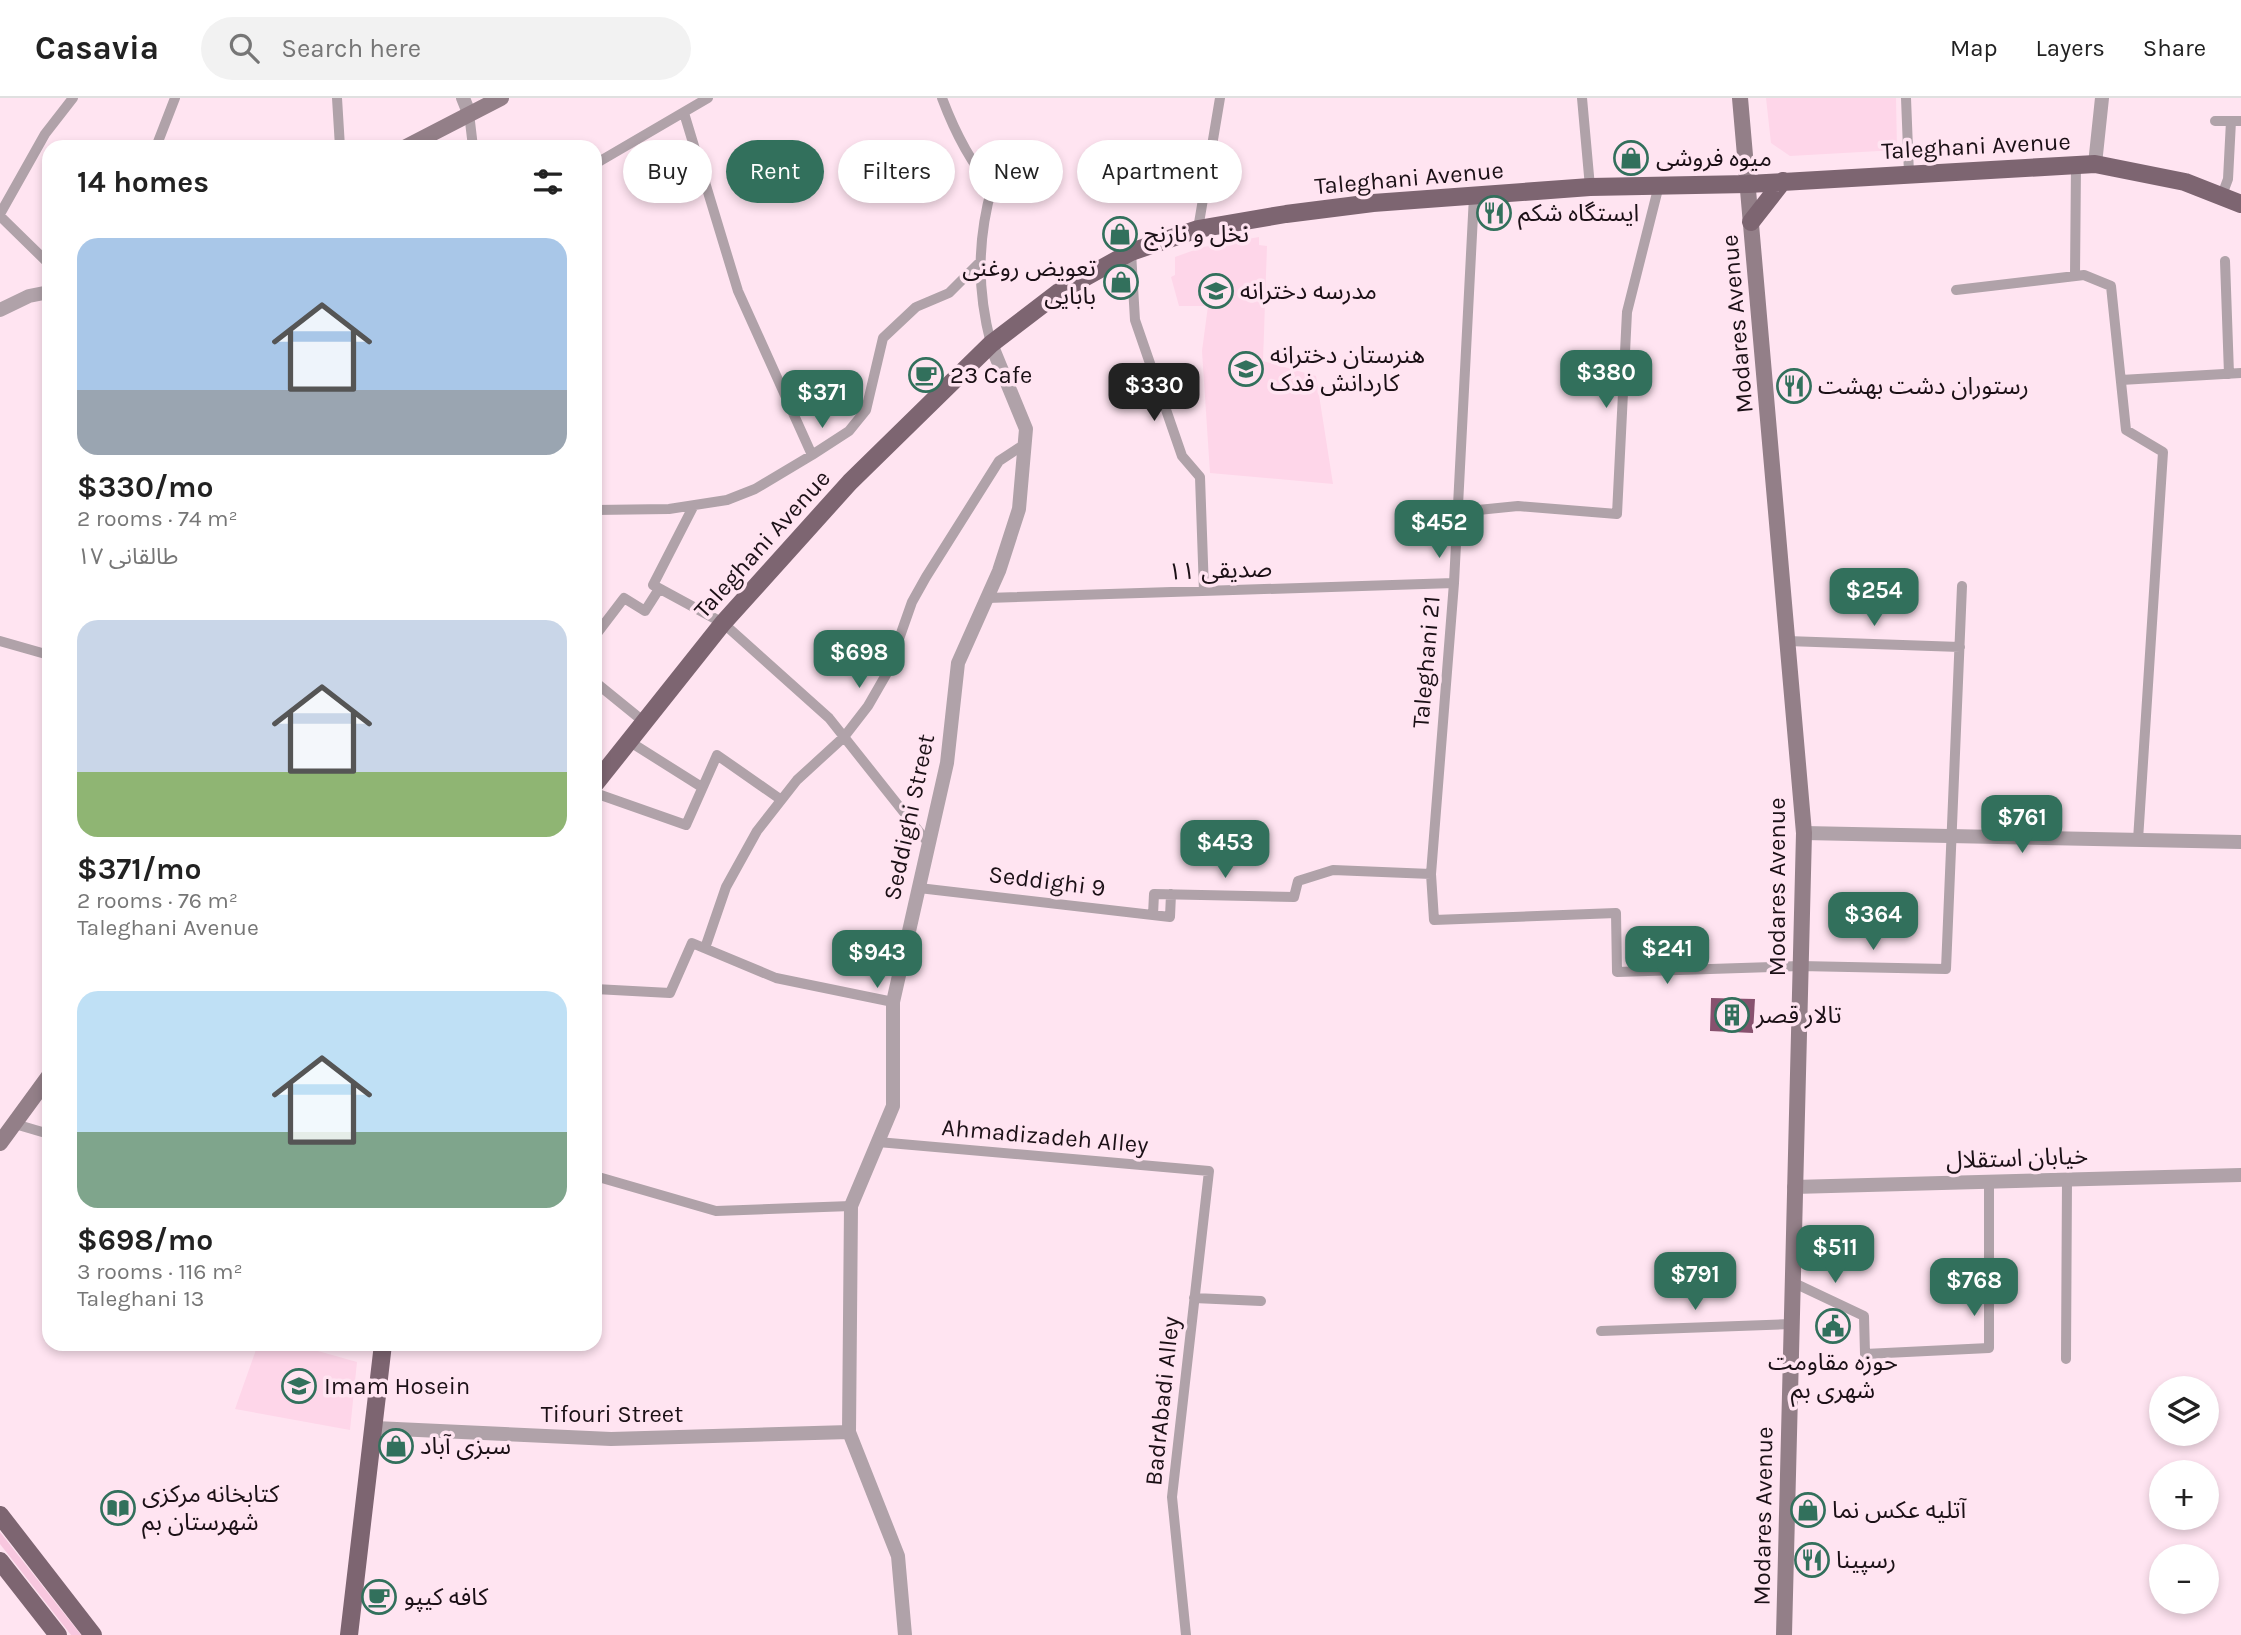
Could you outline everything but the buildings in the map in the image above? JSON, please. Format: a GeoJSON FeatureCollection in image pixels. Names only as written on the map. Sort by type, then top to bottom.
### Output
{"type":"FeatureCollection","features":[{"type":"Feature","properties":{"kind":"main road"},"geometry":{"type":"LineString","coordinates":[[416,140],[466,106],[501,98]]}},
{"type":"Feature","properties":{"kind":"main road","name":"Modares Avenue"},"geometry":{"type":"LineString","coordinates":[[1740,98],[1804,833],[1784,1635]]}},
{"type":"Feature","properties":{"kind":"main road","name":"Taleghani Avenue"},"geometry":{"type":"LineString","coordinates":[[602,774],[723,623],[850,482],[991,344],[1059,292],[1131,252],[1198,229],[1286,214],[1474,196],[1590,187],[1748,184],[2095,164],[2185,181],[2241,204]]}},
{"type":"Feature","properties":{"kind":"main road"},"geometry":{"type":"LineString","coordinates":[[1751,222],[1783,181]]}},
{"type":"Feature","properties":{"kind":"main road"},"geometry":{"type":"LineString","coordinates":[[0,1143],[42,1086]]}},
{"type":"Feature","properties":{"kind":"main road"},"geometry":{"type":"LineString","coordinates":[[349,1635],[382,1351]]}},
{"type":"Feature","properties":{"kind":"main road"},"geometry":{"type":"LineString","coordinates":[[0,1515],[93,1635]]}},
{"type":"Feature","properties":{"kind":"main road"},"geometry":{"type":"LineString","coordinates":[[0,1561],[58,1635]]}},
{"type":"Feature","properties":{"kind":"street"},"geometry":{"type":"LineString","coordinates":[[42,257],[0,215],[45,134],[73,98]]}},
{"type":"Feature","properties":{"kind":"street"},"geometry":{"type":"LineString","coordinates":[[159,140],[174,98]]}},
{"type":"Feature","properties":{"kind":"street"},"geometry":{"type":"LineString","coordinates":[[337,98],[340,140]]}},
{"type":"Feature","properties":{"kind":"street"},"geometry":{"type":"LineString","coordinates":[[602,160],[708,98]]}},
{"type":"Feature","properties":{"kind":"street"},"geometry":{"type":"LineString","coordinates":[[943,98],[953,127],[981,175],[992,187],[983,218],[978,264],[982,310],[991,344]]}},
{"type":"Feature","properties":{"kind":"street"},"geometry":{"type":"LineString","coordinates":[[1198,229],[1220,98]]}},
{"type":"Feature","properties":{"kind":"street"},"geometry":{"type":"LineString","coordinates":[[1582,98],[1590,187]]}},
{"type":"Feature","properties":{"kind":"street"},"geometry":{"type":"LineString","coordinates":[[1906,98],[1909,174]]}},
{"type":"Feature","properties":{"kind":"street"},"geometry":{"type":"LineString","coordinates":[[2095,164],[2102,98]]}},
{"type":"Feature","properties":{"kind":"street"},"geometry":{"type":"LineString","coordinates":[[466,106],[472,140]]}},
{"type":"Feature","properties":{"kind":"street"},"geometry":{"type":"LineString","coordinates":[[684,113],[738,291],[812,455]]}},
{"type":"Feature","properties":{"kind":"street"},"geometry":{"type":"LineString","coordinates":[[2215,121],[2236,121],[2228,179],[2222,195]]}},
{"type":"Feature","properties":{"kind":"street"},"geometry":{"type":"LineString","coordinates":[[2075,275],[2076,165]]}},
{"type":"Feature","properties":{"kind":"street"},"geometry":{"type":"LineString","coordinates":[[1458,512],[1518,506],[1617,514],[1626,312],[1659,185]]}},
{"type":"Feature","properties":{"kind":"street","name":"Taleghani 21"},"geometry":{"type":"LineString","coordinates":[[1474,196],[1454,583],[1430,874],[1434,920],[1616,913],[1616,972],[1800,966]]}},
{"type":"Feature","properties":{"kind":"street"},"geometry":{"type":"LineString","coordinates":[[1131,252],[1135,320],[1182,456],[1200,477],[1204,591]]}},
{"type":"Feature","properties":{"kind":"street"},"geometry":{"type":"LineString","coordinates":[[2225,261],[2229,374]]}},
{"type":"Feature","properties":{"kind":"street"},"geometry":{"type":"LineString","coordinates":[[602,510],[693,507],[727,500],[755,489],[849,431],[866,410],[875,383],[883,338],[916,307],[948,293],[978,264]]}},
{"type":"Feature","properties":{"kind":"street"},"geometry":{"type":"LineString","coordinates":[[1956,290],[2075,275],[2084,275],[2111,286],[2126,430],[2164,452],[2138,840]]}},
{"type":"Feature","properties":{"kind":"street"},"geometry":{"type":"LineString","coordinates":[[0,310],[29,296],[42,293]]}},
{"type":"Feature","properties":{"kind":"street","name":"Seddighi Street"},"geometry":{"type":"LineString","coordinates":[[905,1635],[898,1556],[849,1432],[850,1206],[893,1106],[893,1002],[947,763],[958,663],[987,598],[1019,509],[1026,429],[991,344]]}},
{"type":"Feature","properties":{"kind":"street"},"geometry":{"type":"LineString","coordinates":[[2121,380],[2241,373]]}},
{"type":"Feature","properties":{"kind":"street"},"geometry":{"type":"LineString","coordinates":[[705,948],[718,907],[740,859],[780,799],[844,737],[887,673],[912,603],[944,546],[999,461],[1025,444]]}},
{"type":"Feature","properties":{"kind":"street"},"geometry":{"type":"LineString","coordinates":[[602,627],[624,598],[646,611],[693,507]]}},
{"type":"Feature","properties":{"kind":"street","name":"صدیقی ۱۱"},"geometry":{"type":"LineString","coordinates":[[987,598],[1454,583]]}},
{"type":"Feature","properties":{"kind":"street"},"geometry":{"type":"LineString","coordinates":[[1800,966],[1946,969],[1962,586]]}},
{"type":"Feature","properties":{"kind":"street"},"geometry":{"type":"LineString","coordinates":[[656,587],[723,623],[829,718],[929,844]]}},
{"type":"Feature","properties":{"kind":"street"},"geometry":{"type":"LineString","coordinates":[[0,641],[42,653]]}},
{"type":"Feature","properties":{"kind":"street"},"geometry":{"type":"LineString","coordinates":[[1787,641],[1960,647]]}},
{"type":"Feature","properties":{"kind":"street"},"geometry":{"type":"LineString","coordinates":[[602,688],[643,721]]}},
{"type":"Feature","properties":{"kind":"street"},"geometry":{"type":"LineString","coordinates":[[627,740],[701,786]]}},
{"type":"Feature","properties":{"kind":"street"},"geometry":{"type":"LineString","coordinates":[[602,795],[686,825],[717,755],[780,799]]}},
{"type":"Feature","properties":{"kind":"street"},"geometry":{"type":"LineString","coordinates":[[1804,833],[2241,842]]}},
{"type":"Feature","properties":{"kind":"street"},"geometry":{"type":"LineString","coordinates":[[1153,915],[1154,894],[1294,897],[1298,881],[1333,870],[1430,874]]}},
{"type":"Feature","properties":{"kind":"street","name":"Seddighi 9"},"geometry":{"type":"LineString","coordinates":[[919,888],[1170,917],[1171,894]]}},
{"type":"Feature","properties":{"kind":"street"},"geometry":{"type":"LineString","coordinates":[[602,989],[670,993],[692,943],[776,978],[893,1002]]}},
{"type":"Feature","properties":{"kind":"street"},"geometry":{"type":"LineString","coordinates":[[15,1124],[42,1132]]}},
{"type":"Feature","properties":{"kind":"street","name":"Ahmadizadeh Alley"},"geometry":{"type":"LineString","coordinates":[[878,1142],[1209,1171]]}},
{"type":"Feature","properties":{"kind":"street","name":"BadrAbadi Alley"},"geometry":{"type":"LineString","coordinates":[[1186,1635],[1172,1497],[1209,1171]]}},
{"type":"Feature","properties":{"kind":"street","name":"خیابان استقلال"},"geometry":{"type":"LineString","coordinates":[[1794,1187],[2241,1175]]}},
{"type":"Feature","properties":{"kind":"street"},"geometry":{"type":"LineString","coordinates":[[602,1178],[716,1211],[850,1206]]}},
{"type":"Feature","properties":{"kind":"street"},"geometry":{"type":"LineString","coordinates":[[2066,1359],[2067,1179]]}},
{"type":"Feature","properties":{"kind":"street"},"geometry":{"type":"LineString","coordinates":[[1792,1282],[1864,1316],[1864,1351],[1871,1356],[1989,1348],[1989,1181]]}},
{"type":"Feature","properties":{"kind":"street"},"geometry":{"type":"LineString","coordinates":[[1194,1298],[1261,1301]]}},
{"type":"Feature","properties":{"kind":"street"},"geometry":{"type":"LineString","coordinates":[[1601,1331],[1791,1324]]}},
{"type":"Feature","properties":{"kind":"street","name":"Tifouri Street"},"geometry":{"type":"LineString","coordinates":[[375,1428],[611,1439],[849,1432]]}},
{"type":"Feature","properties":{"kind":"shaded area"},"geometry":{"type":"Polygon","coordinates":[[[1766,98],[1896,98],[1897,150],[1790,156],[1771,143],[1766,98]]]}},
{"type":"Feature","properties":{"kind":"shaded area","name":"هنرستان دخترانه کاردانش فدک"},"geometry":{"type":"Polygon","coordinates":[[[1259,237],[1259,245],[1267,246],[1263,361],[1316,376],[1333,484],[1210,473],[1202,351],[1208,306],[1179,306],[1171,277],[1175,275],[1175,257],[1203,247],[1259,237]]]}},
{"type":"Feature","properties":{"kind":"shaded area","name":"Imam Hosein"},"geometry":{"type":"Polygon","coordinates":[[[256,1351],[318,1351],[357,1362],[350,1430],[235,1409],[256,1351]]]}},
{"type":"Feature","properties":{"kind":"shaded area"},"geometry":{"type":"Polygon","coordinates":[[[0,1532],[81,1635],[71,1635],[0,1544],[0,1532]]]}},
{"type":"Feature","properties":{"kind":"place","name":"میوه فروشی"},"geometry":{"type":"Point","coordinates":[1631,158]}},
{"type":"Feature","properties":{"kind":"place","name":"ایستگاه شکم"},"geometry":{"type":"Point","coordinates":[1494,213]}},
{"type":"Feature","properties":{"kind":"place","name":"نخل و نارنج"},"geometry":{"type":"Point","coordinates":[1120,234]}},
{"type":"Feature","properties":{"kind":"place","name":"تعویض روغنی بابایی"},"geometry":{"type":"Point","coordinates":[1121,282]}},
{"type":"Feature","properties":{"kind":"place","name":"مدرسه دخترانه"},"geometry":{"type":"Point","coordinates":[1216,291]}},
{"type":"Feature","properties":{"kind":"place","name":"هنرستان دخترانه کاردانش فدک"},"geometry":{"type":"Point","coordinates":[1246,369]}},
{"type":"Feature","properties":{"kind":"place","name":"23 Cafe"},"geometry":{"type":"Point","coordinates":[926,375]}},
{"type":"Feature","properties":{"kind":"place","name":"رستوران دشت بهشت"},"geometry":{"type":"Point","coordinates":[1794,386]}},
{"type":"Feature","properties":{"kind":"place","name":"تالار قصر"},"geometry":{"type":"Point","coordinates":[1732,1015]}},
{"type":"Feature","properties":{"kind":"place","name":"حوزه مقاومت شهری بم"},"geometry":{"type":"Point","coordinates":[1833,1326]}},
{"type":"Feature","properties":{"kind":"place","name":"Imam Hosein"},"geometry":{"type":"Point","coordinates":[299,1386]}},
{"type":"Feature","properties":{"kind":"place","name":"سبزی آباد"},"geometry":{"type":"Point","coordinates":[396,1446]}},
{"type":"Feature","properties":{"kind":"place","name":"کتابخانه مرکزی شهرستان بم"},"geometry":{"type":"Point","coordinates":[118,1508]}},
{"type":"Feature","properties":{"kind":"place","name":"آتلیه عکس نما"},"geometry":{"type":"Point","coordinates":[1808,1510]}},
{"type":"Feature","properties":{"kind":"place","name":"رسپینا"},"geometry":{"type":"Point","coordinates":[1812,1560]}},
{"type":"Feature","properties":{"kind":"place","name":"کافه کیپو"},"geometry":{"type":"Point","coordinates":[379,1597]}}]}
